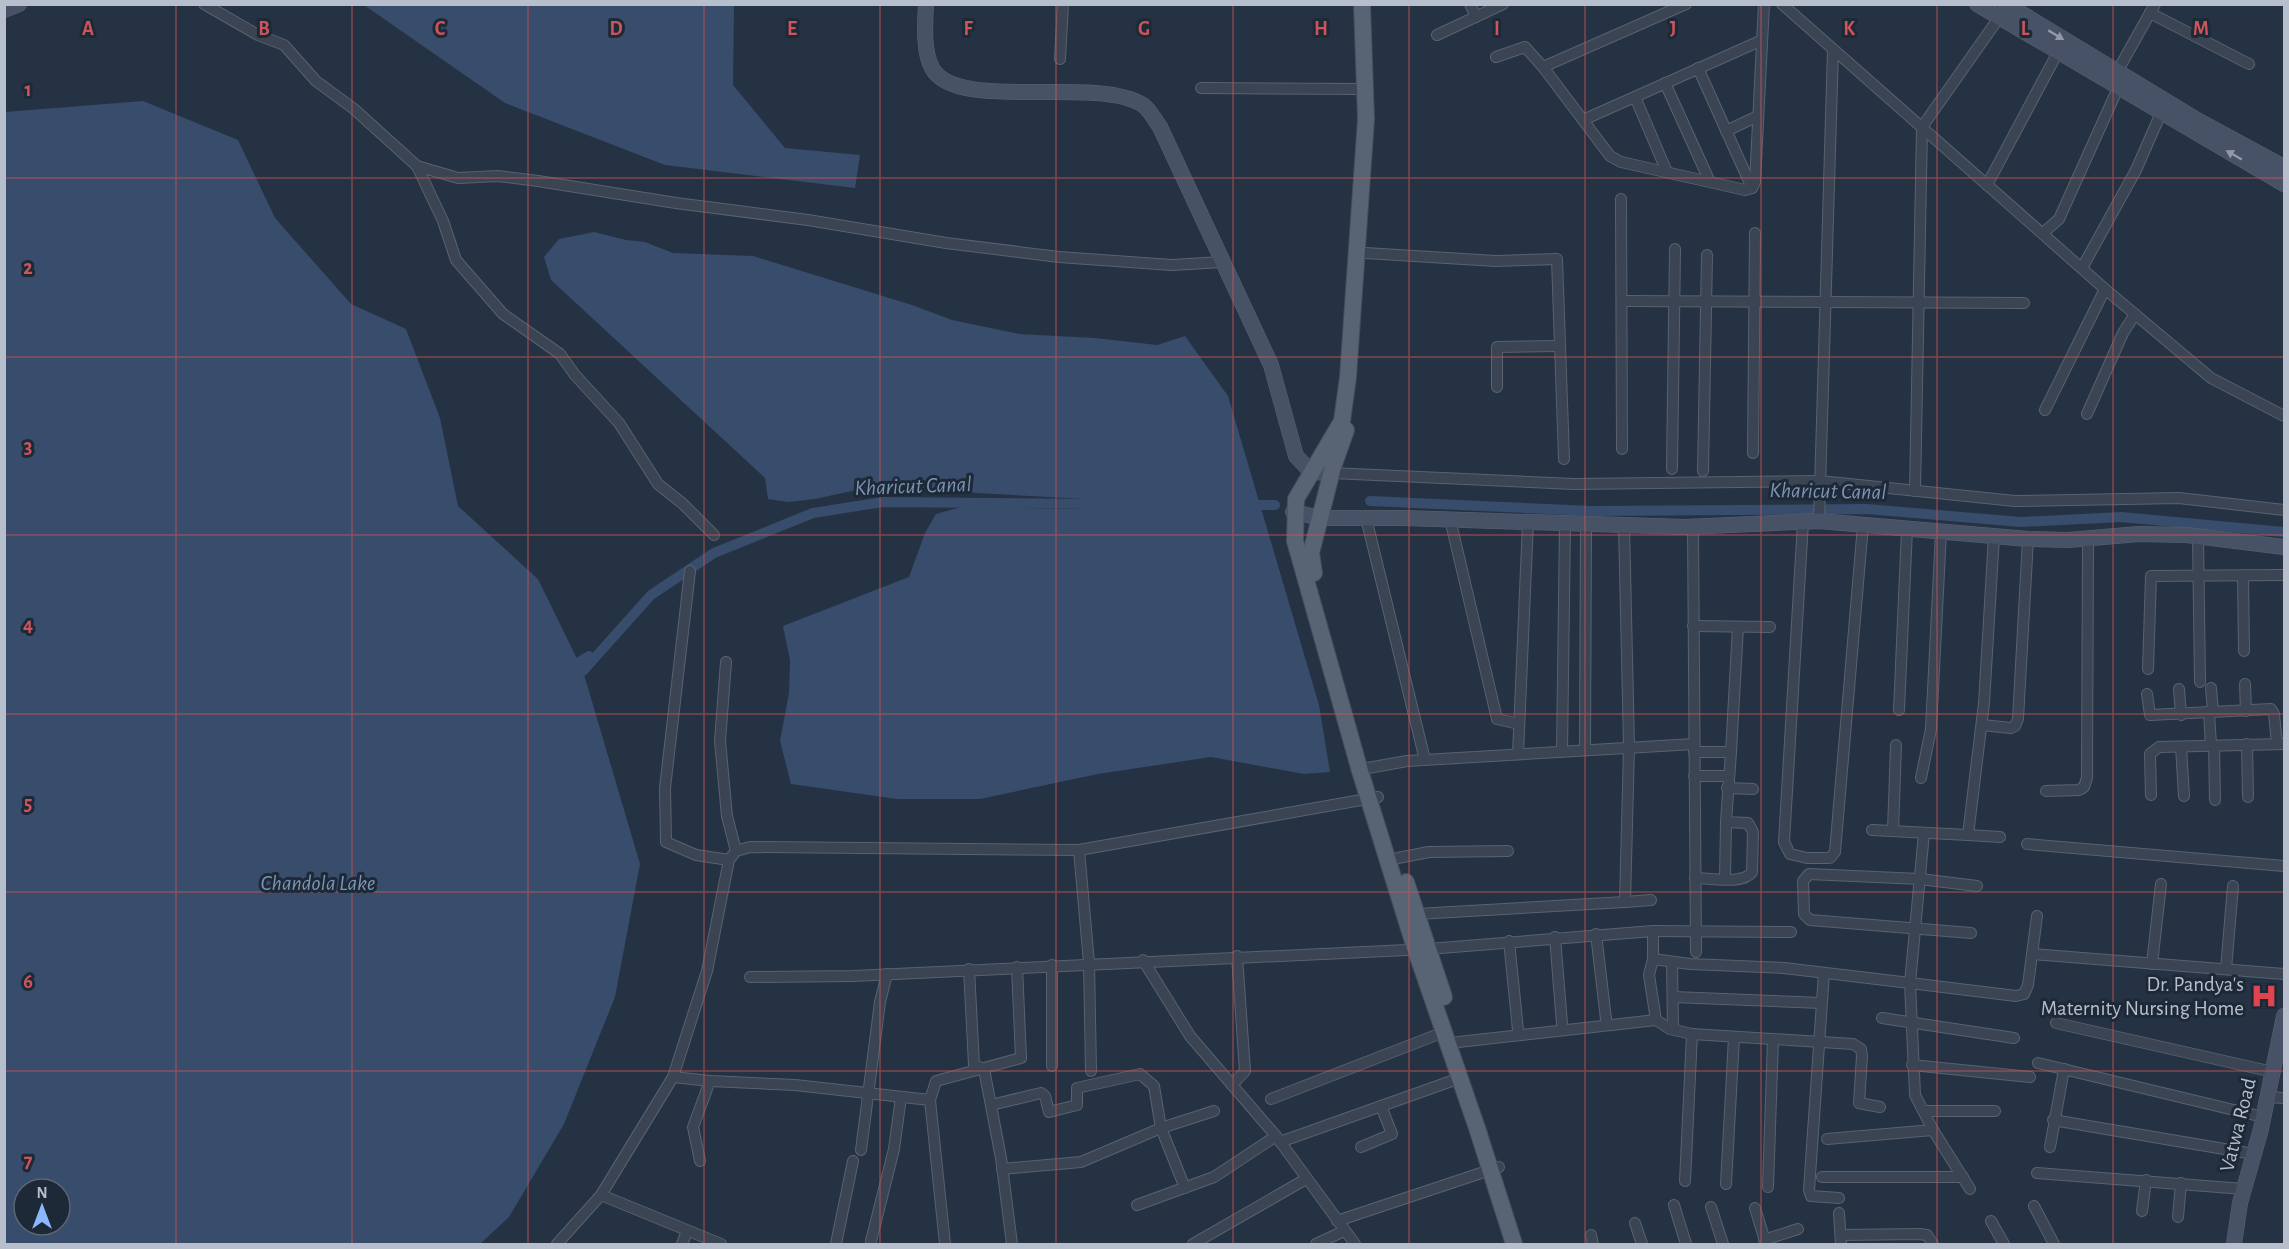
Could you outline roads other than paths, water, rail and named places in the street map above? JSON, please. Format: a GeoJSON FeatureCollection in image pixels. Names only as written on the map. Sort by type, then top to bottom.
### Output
{"type":"FeatureCollection","features":[{"type":"Feature","properties":{"kind":"main road"},"geometry":{"type":"LineString","coordinates":[[1362,4],[1366,119],[1360,228],[1342,421],[1296,499],[1293,512],[1295,542],[1421,948],[1444,1032],[1524,1245]]}},
{"type":"Feature","properties":{"kind":"main road"},"geometry":{"type":"LineString","coordinates":[[1369,4],[1373,119],[1365,253],[1349,422],[1331,473],[1311,553],[1317,588],[1368,768],[1373,798],[1398,858],[1417,914],[1421,948],[1458,1042],[1514,1245]]}},
{"type":"Feature","properties":{"kind":"street"},"geometry":{"type":"LineString","coordinates":[[4,10],[19,4]]}},
{"type":"Feature","properties":{"kind":"street"},"geometry":{"type":"LineString","coordinates":[[204,4],[258,35],[284,45],[316,81],[354,109],[417,166],[442,221],[456,260],[503,314],[560,354],[575,375],[619,423],[658,484],[683,504],[714,535]]}},
{"type":"Feature","properties":{"kind":"street"},"geometry":{"type":"LineString","coordinates":[[926,4],[927,48],[932,69],[950,84],[968,89],[1013,92],[1099,92],[1122,96],[1144,106],[1160,127],[1271,365],[1296,456],[1311,472],[1575,484],[1820,481],[2015,501],[2179,498],[2284,510]]}},
{"type":"Feature","properties":{"kind":"street"},"geometry":{"type":"LineString","coordinates":[[1060,59],[1063,4]]}},
{"type":"Feature","properties":{"kind":"street"},"geometry":{"type":"LineString","coordinates":[[1470,4],[1476,17]]}},
{"type":"Feature","properties":{"kind":"street"},"geometry":{"type":"LineString","coordinates":[[1437,35],[1503,4]]}},
{"type":"Feature","properties":{"kind":"street"},"geometry":{"type":"LineString","coordinates":[[1543,67],[1686,4]]}},
{"type":"Feature","properties":{"kind":"street"},"geometry":{"type":"LineString","coordinates":[[1782,4],[2105,289],[2211,378],[2284,416]]}},
{"type":"Feature","properties":{"kind":"street"},"geometry":{"type":"LineString","coordinates":[[1977,4],[2005,8],[2284,167]]}},
{"type":"Feature","properties":{"kind":"street"},"geometry":{"type":"LineString","coordinates":[[1496,57],[1525,47],[1543,67],[1610,156],[1621,162],[1745,190],[1752,188],[1755,182],[1761,6]]}},
{"type":"Feature","properties":{"kind":"street"},"geometry":{"type":"LineString","coordinates":[[2005,8],[2058,52],[2284,184]]}},
{"type":"Feature","properties":{"kind":"street"},"geometry":{"type":"LineString","coordinates":[[1915,491],[1922,128],[2005,8]]}},
{"type":"Feature","properties":{"kind":"street"},"geometry":{"type":"LineString","coordinates":[[2117,72],[2152,9],[2249,64]]}},
{"type":"Feature","properties":{"kind":"street"},"geometry":{"type":"LineString","coordinates":[[1583,120],[1760,40]]}},
{"type":"Feature","properties":{"kind":"street"},"geometry":{"type":"LineString","coordinates":[[1819,521],[1833,50]]}},
{"type":"Feature","properties":{"kind":"street"},"geometry":{"type":"LineString","coordinates":[[1988,185],[2058,52]]}},
{"type":"Feature","properties":{"kind":"street"},"geometry":{"type":"LineString","coordinates":[[1698,68],[1752,188]]}},
{"type":"Feature","properties":{"kind":"street"},"geometry":{"type":"LineString","coordinates":[[1665,83],[1710,182]]}},
{"type":"Feature","properties":{"kind":"street"},"geometry":{"type":"LineString","coordinates":[[1201,88],[1364,89]]}},
{"type":"Feature","properties":{"kind":"street"},"geometry":{"type":"LineString","coordinates":[[2043,233],[2059,219],[2118,88]]}},
{"type":"Feature","properties":{"kind":"street"},"geometry":{"type":"LineString","coordinates":[[1635,97],[1667,172]]}},
{"type":"Feature","properties":{"kind":"street"},"geometry":{"type":"LineString","coordinates":[[2082,268],[2136,170],[2161,113]]}},
{"type":"Feature","properties":{"kind":"street"},"geometry":{"type":"LineString","coordinates":[[1726,131],[1758,116]]}},
{"type":"Feature","properties":{"kind":"street"},"geometry":{"type":"LineString","coordinates":[[417,166],[458,178],[498,176],[538,181],[1025,252],[1172,265],[1222,262]]}},
{"type":"Feature","properties":{"kind":"street"},"geometry":{"type":"LineString","coordinates":[[1621,199],[1622,449]]}},
{"type":"Feature","properties":{"kind":"street"},"geometry":{"type":"LineString","coordinates":[[1753,453],[1755,233]]}},
{"type":"Feature","properties":{"kind":"street"},"geometry":{"type":"LineString","coordinates":[[1672,469],[1675,249]]}},
{"type":"Feature","properties":{"kind":"street"},"geometry":{"type":"LineString","coordinates":[[1365,253],[1496,261],[1557,259],[1564,459]]}},
{"type":"Feature","properties":{"kind":"street"},"geometry":{"type":"LineString","coordinates":[[1703,471],[1707,255]]}},
{"type":"Feature","properties":{"kind":"street"},"geometry":{"type":"LineString","coordinates":[[2045,410],[2105,289]]}},
{"type":"Feature","properties":{"kind":"street"},"geometry":{"type":"LineString","coordinates":[[1623,301],[2024,303]]}},
{"type":"Feature","properties":{"kind":"street"},"geometry":{"type":"LineString","coordinates":[[2086,414],[2123,333],[2135,314]]}},
{"type":"Feature","properties":{"kind":"street"},"geometry":{"type":"LineString","coordinates":[[1497,387],[1497,347],[1560,346]]}},
{"type":"Feature","properties":{"kind":"street"},"geometry":{"type":"LineString","coordinates":[[1293,512],[1321,518],[1450,519],[1624,525],[1693,526],[1819,521],[2028,539],[2139,534],[2198,536],[2284,547]]}},
{"type":"Feature","properties":{"kind":"street"},"geometry":{"type":"LineString","coordinates":[[1366,518],[1425,760]]}},
{"type":"Feature","properties":{"kind":"street"},"geometry":{"type":"LineString","coordinates":[[1450,519],[1497,719],[1519,724]]}},
{"type":"Feature","properties":{"kind":"street"},"geometry":{"type":"LineString","coordinates":[[1518,754],[1528,522]]}},
{"type":"Feature","properties":{"kind":"street"},"geometry":{"type":"LineString","coordinates":[[1803,522],[1784,842],[1790,854],[1821,859],[1830,858],[1835,852],[1863,525]]}},
{"type":"Feature","properties":{"kind":"street"},"geometry":{"type":"LineString","coordinates":[[1562,752],[1565,523]]}},
{"type":"Feature","properties":{"kind":"street"},"geometry":{"type":"LineString","coordinates":[[1585,750],[1586,524]]}},
{"type":"Feature","properties":{"kind":"street"},"geometry":{"type":"LineString","coordinates":[[1624,525],[1629,747],[1625,902]]}},
{"type":"Feature","properties":{"kind":"street"},"geometry":{"type":"LineString","coordinates":[[1693,526],[1696,952]]}},
{"type":"Feature","properties":{"kind":"street"},"geometry":{"type":"LineString","coordinates":[[1899,710],[1906,529]]}},
{"type":"Feature","properties":{"kind":"street"},"geometry":{"type":"LineString","coordinates":[[1921,778],[1931,729],[1941,532]]}},
{"type":"Feature","properties":{"kind":"street"},"geometry":{"type":"LineString","coordinates":[[1968,835],[1982,725],[1994,536]]}},
{"type":"Feature","properties":{"kind":"street"},"geometry":{"type":"LineString","coordinates":[[2198,536],[2200,682]]}},
{"type":"Feature","properties":{"kind":"street"},"geometry":{"type":"LineString","coordinates":[[2046,791],[2079,790],[2084,787],[2087,778],[2088,538]]}},
{"type":"Feature","properties":{"kind":"street"},"geometry":{"type":"LineString","coordinates":[[1982,725],[2011,728],[2015,726],[2018,719],[2028,539]]}},
{"type":"Feature","properties":{"kind":"street"},"geometry":{"type":"LineString","coordinates":[[690,571],[665,788],[666,842],[696,855],[732,856],[750,847],[1079,850],[1373,798]]}},
{"type":"Feature","properties":{"kind":"street"},"geometry":{"type":"LineString","coordinates":[[2148,669],[2151,576],[2284,574]]}},
{"type":"Feature","properties":{"kind":"street"},"geometry":{"type":"LineString","coordinates":[[2243,575],[2244,651]]}},
{"type":"Feature","properties":{"kind":"street"},"geometry":{"type":"LineString","coordinates":[[1693,626],[1770,627]]}},
{"type":"Feature","properties":{"kind":"street"},"geometry":{"type":"LineString","coordinates":[[1725,878],[1727,788],[1738,627]]}},
{"type":"Feature","properties":{"kind":"street"},"geometry":{"type":"LineString","coordinates":[[557,1245],[601,1195],[673,1077],[707,971],[732,856],[720,741],[726,662]]}},
{"type":"Feature","properties":{"kind":"street"},"geometry":{"type":"LineString","coordinates":[[2245,684],[2246,711]]}},
{"type":"Feature","properties":{"kind":"street"},"geometry":{"type":"LineString","coordinates":[[2211,688],[2216,800]]}},
{"type":"Feature","properties":{"kind":"street"},"geometry":{"type":"LineString","coordinates":[[2179,689],[2181,715]]}},
{"type":"Feature","properties":{"kind":"street"},"geometry":{"type":"LineString","coordinates":[[2147,694],[2150,715],[2271,709],[2281,744],[2159,747],[2150,754],[2151,795]]}},
{"type":"Feature","properties":{"kind":"street"},"geometry":{"type":"LineString","coordinates":[[2247,744],[2248,796]]}},
{"type":"Feature","properties":{"kind":"street"},"geometry":{"type":"LineString","coordinates":[[1893,831],[1896,745]]}},
{"type":"Feature","properties":{"kind":"street"},"geometry":{"type":"LineString","coordinates":[[1368,768],[1425,760],[1629,747],[1694,748],[1731,752]]}},
{"type":"Feature","properties":{"kind":"street"},"geometry":{"type":"LineString","coordinates":[[2181,747],[2184,796]]}},
{"type":"Feature","properties":{"kind":"street"},"geometry":{"type":"LineString","coordinates":[[1694,776],[1728,776]]}},
{"type":"Feature","properties":{"kind":"street"},"geometry":{"type":"LineString","coordinates":[[1727,788],[1753,789]]}},
{"type":"Feature","properties":{"kind":"street"},"geometry":{"type":"LineString","coordinates":[[1695,878],[1741,879],[1752,872],[1754,832],[1748,823],[1726,822]]}},
{"type":"Feature","properties":{"kind":"street"},"geometry":{"type":"LineString","coordinates":[[1872,830],[2000,837]]}},
{"type":"Feature","properties":{"kind":"street"},"geometry":{"type":"LineString","coordinates":[[1924,833],[1910,983],[1915,1095],[1933,1130],[1970,1189]]}},
{"type":"Feature","properties":{"kind":"street"},"geometry":{"type":"LineString","coordinates":[[2027,844],[2284,866]]}},
{"type":"Feature","properties":{"kind":"street"},"geometry":{"type":"LineString","coordinates":[[1079,850],[1089,963],[1091,1071]]}},
{"type":"Feature","properties":{"kind":"street"},"geometry":{"type":"LineString","coordinates":[[1398,858],[1429,852],[1508,850]]}},
{"type":"Feature","properties":{"kind":"street"},"geometry":{"type":"LineString","coordinates":[[1971,933],[1810,920],[1804,914],[1803,881],[1809,874],[1920,879],[1977,886]]}},
{"type":"Feature","properties":{"kind":"street"},"geometry":{"type":"LineString","coordinates":[[2152,963],[2161,884]]}},
{"type":"Feature","properties":{"kind":"street"},"geometry":{"type":"LineString","coordinates":[[2226,969],[2233,886]]}},
{"type":"Feature","properties":{"kind":"street"},"geometry":{"type":"LineString","coordinates":[[1417,914],[1651,900]]}},
{"type":"Feature","properties":{"kind":"street"},"geometry":{"type":"LineString","coordinates":[[1653,959],[1824,973],[2016,996],[2024,994],[2028,985],[2037,916]]}},
{"type":"Feature","properties":{"kind":"street"},"geometry":{"type":"LineString","coordinates":[[1653,931],[1653,959],[1648,975],[1656,1020]]}},
{"type":"Feature","properties":{"kind":"street"},"geometry":{"type":"LineString","coordinates":[[750,977],[886,974],[1421,948],[1653,931],[1791,932]]}},
{"type":"Feature","properties":{"kind":"street"},"geometry":{"type":"LineString","coordinates":[[1596,934],[1606,1019]]}},
{"type":"Feature","properties":{"kind":"street"},"geometry":{"type":"LineString","coordinates":[[1555,937],[1562,1024]]}},
{"type":"Feature","properties":{"kind":"street"},"geometry":{"type":"LineString","coordinates":[[1509,941],[1518,1030]]}},
{"type":"Feature","properties":{"kind":"street"},"geometry":{"type":"LineString","coordinates":[[2032,954],[2284,974]]}},
{"type":"Feature","properties":{"kind":"street"},"geometry":{"type":"LineString","coordinates":[[1232,1085],[1245,1071],[1237,956]]}},
{"type":"Feature","properties":{"kind":"street"},"geometry":{"type":"LineString","coordinates":[[1143,960],[1190,1036],[1278,1139],[1355,1245]]}},
{"type":"Feature","properties":{"kind":"street"},"geometry":{"type":"LineString","coordinates":[[1672,962],[1673,1029]]}},
{"type":"Feature","properties":{"kind":"street"},"geometry":{"type":"LineString","coordinates":[[1052,965],[1052,1066]]}},
{"type":"Feature","properties":{"kind":"street"},"geometry":{"type":"LineString","coordinates":[[945,1245],[930,1100],[936,1082],[1021,1058],[1017,967]]}},
{"type":"Feature","properties":{"kind":"street"},"geometry":{"type":"LineString","coordinates":[[969,969],[974,1065],[984,1069]]}},
{"type":"Feature","properties":{"kind":"street"},"geometry":{"type":"LineString","coordinates":[[1824,973],[1809,1190],[1811,1196],[1817,1198],[1839,1198]]}},
{"type":"Feature","properties":{"kind":"street"},"geometry":{"type":"LineString","coordinates":[[861,1150],[886,974]]}},
{"type":"Feature","properties":{"kind":"street"},"geometry":{"type":"LineString","coordinates":[[1673,997],[1821,1003]]}},
{"type":"Feature","properties":{"kind":"street","name":"Vatwa Road"},"geometry":{"type":"LineString","coordinates":[[2234,1245],[2244,1189],[2268,1096],[2284,1016]]}},
{"type":"Feature","properties":{"kind":"street"},"geometry":{"type":"LineString","coordinates":[[1882,1018],[2014,1038]]}},
{"type":"Feature","properties":{"kind":"street"},"geometry":{"type":"LineString","coordinates":[[1458,1042],[1656,1020],[1673,1029],[1692,1034],[1853,1044],[1861,1049],[1859,1102],[1880,1107]]}},
{"type":"Feature","properties":{"kind":"street"},"geometry":{"type":"LineString","coordinates":[[2056,1023],[2273,1072]]}},
{"type":"Feature","properties":{"kind":"street"},"geometry":{"type":"LineString","coordinates":[[1271,1099],[1444,1032]]}},
{"type":"Feature","properties":{"kind":"street"},"geometry":{"type":"LineString","coordinates":[[1685,1181],[1692,1034]]}},
{"type":"Feature","properties":{"kind":"street"},"geometry":{"type":"LineString","coordinates":[[1726,1184],[1734,1037]]}},
{"type":"Feature","properties":{"kind":"street"},"geometry":{"type":"LineString","coordinates":[[1768,1187],[1773,1039]]}},
{"type":"Feature","properties":{"kind":"street"},"geometry":{"type":"LineString","coordinates":[[2038,1063],[2263,1117]]}},
{"type":"Feature","properties":{"kind":"street"},"geometry":{"type":"LineString","coordinates":[[1912,1065],[2030,1077]]}},
{"type":"Feature","properties":{"kind":"street"},"geometry":{"type":"LineString","coordinates":[[984,1069],[1002,1169],[1012,1245]]}},
{"type":"Feature","properties":{"kind":"street"},"geometry":{"type":"LineString","coordinates":[[2050,1147],[2053,1120],[2064,1069]]}},
{"type":"Feature","properties":{"kind":"street"},"geometry":{"type":"LineString","coordinates":[[991,1105],[1041,1093],[1045,1096],[1049,1112],[1077,1105],[1077,1088],[1140,1074],[1154,1086],[1161,1128],[1185,1188]]}},
{"type":"Feature","properties":{"kind":"street"},"geometry":{"type":"LineString","coordinates":[[673,1077],[710,1082],[795,1085],[930,1100]]}},
{"type":"Feature","properties":{"kind":"street"},"geometry":{"type":"LineString","coordinates":[[1137,1205],[1214,1178],[1278,1139],[1460,1078]]}},
{"type":"Feature","properties":{"kind":"street"},"geometry":{"type":"LineString","coordinates":[[700,1161],[693,1127],[710,1082]]}},
{"type":"Feature","properties":{"kind":"street"},"geometry":{"type":"LineString","coordinates":[[2268,1096],[2284,1098]]}},
{"type":"Feature","properties":{"kind":"street"},"geometry":{"type":"LineString","coordinates":[[871,1241],[894,1149],[901,1097]]}},
{"type":"Feature","properties":{"kind":"street"},"geometry":{"type":"LineString","coordinates":[[1361,1147],[1392,1134],[1381,1106]]}},
{"type":"Feature","properties":{"kind":"street"},"geometry":{"type":"LineString","coordinates":[[1002,1169],[1081,1162],[1161,1128],[1214,1111]]}},
{"type":"Feature","properties":{"kind":"street"},"geometry":{"type":"LineString","coordinates":[[1924,1112],[1995,1112]]}},
{"type":"Feature","properties":{"kind":"street"},"geometry":{"type":"LineString","coordinates":[[2053,1120],[2254,1154]]}},
{"type":"Feature","properties":{"kind":"street"},"geometry":{"type":"LineString","coordinates":[[1827,1139],[1933,1130]]}},
{"type":"Feature","properties":{"kind":"street"},"geometry":{"type":"LineString","coordinates":[[836,1245],[853,1161]]}},
{"type":"Feature","properties":{"kind":"street"},"geometry":{"type":"LineString","coordinates":[[1337,1221],[1494,1168]]}},
{"type":"Feature","properties":{"kind":"street"},"geometry":{"type":"LineString","coordinates":[[2037,1173],[2244,1189]]}},
{"type":"Feature","properties":{"kind":"street"},"geometry":{"type":"LineString","coordinates":[[1822,1177],[1963,1177]]}},
{"type":"Feature","properties":{"kind":"street"},"geometry":{"type":"LineString","coordinates":[[1193,1245],[1306,1179]]}},
{"type":"Feature","properties":{"kind":"street"},"geometry":{"type":"LineString","coordinates":[[2142,1211],[2146,1180]]}},
{"type":"Feature","properties":{"kind":"street"},"geometry":{"type":"LineString","coordinates":[[2178,1217],[2181,1183]]}},
{"type":"Feature","properties":{"kind":"street"},"geometry":{"type":"LineString","coordinates":[[601,1195],[721,1245]]}},
{"type":"Feature","properties":{"kind":"street"},"geometry":{"type":"LineString","coordinates":[[1674,1205],[1686,1245]]}},
{"type":"Feature","properties":{"kind":"street"},"geometry":{"type":"LineString","coordinates":[[2034,1206],[2054,1245]]}},
{"type":"Feature","properties":{"kind":"street"},"geometry":{"type":"LineString","coordinates":[[1711,1207],[1723,1245]]}},
{"type":"Feature","properties":{"kind":"street"},"geometry":{"type":"LineString","coordinates":[[1755,1208],[1765,1242],[1798,1229]]}},
{"type":"Feature","properties":{"kind":"street"},"geometry":{"type":"LineString","coordinates":[[1839,1213],[1841,1240],[1919,1234],[1927,1235],[1933,1245]]}},
{"type":"Feature","properties":{"kind":"street"},"geometry":{"type":"LineString","coordinates":[[1991,1221],[2004,1245]]}},
{"type":"Feature","properties":{"kind":"street"},"geometry":{"type":"LineString","coordinates":[[1635,1222],[1642,1245]]}},
{"type":"Feature","properties":{"kind":"street"},"geometry":{"type":"LineString","coordinates":[[681,1245],[687,1231]]}},
{"type":"Feature","properties":{"kind":"street"},"geometry":{"type":"LineString","coordinates":[[1316,1245],[1344,1231]]}},
{"type":"Feature","properties":{"kind":"water"},"geometry":{"type":"Polygon","coordinates":[[[364,5],[734,5],[733,85],[785,148],[860,155],[855,188],[665,165],[505,103],[364,5]]]}},
{"type":"Feature","properties":{"kind":"water","name":"Chandola Lake"},"geometry":{"type":"Polygon","coordinates":[[[143,101],[238,140],[275,218],[351,304],[406,329],[440,418],[458,506],[538,579],[583,671],[640,864],[615,997],[564,1124],[509,1217],[480,1244],[5,1244],[5,112],[143,101]]]}},
{"type":"Feature","properties":{"kind":"water"},"geometry":{"type":"Polygon","coordinates":[[[594,232],[645,242],[673,253],[753,256],[912,305],[952,320],[1019,334],[1095,338],[1157,345],[1185,336],[1228,396],[1319,705],[1330,772],[1304,774],[1211,757],[1098,774],[980,799],[897,799],[791,784],[780,741],[789,693],[790,660],[783,626],[909,577],[925,533],[936,514],[961,507],[1081,509],[1083,499],[887,488],[852,491],[788,502],[768,499],[765,478],[551,280],[544,257],[559,239],[594,232]]]}},
{"type":"Feature","properties":{"kind":"waterway","name":"Kharicut Canal"},"geometry":{"type":"LineString","coordinates":[[1370,501],[1592,511],[1867,509],[2021,522],[2121,517],[2284,532]]}},
{"type":"Feature","properties":{"kind":"waterway","name":"Kharicut Canal"},"geometry":{"type":"LineString","coordinates":[[568,669],[589,656],[583,671],[651,595],[714,553],[813,513],[883,502],[1095,504]]}},
{"type":"Feature","properties":{"kind":"waterway","name":"Kharicut Canal"},"geometry":{"type":"LineString","coordinates":[[1249,505],[1275,505]]}},
{"type":"Feature","properties":{"kind":"place","name":"Dr. Pandya's Maternity Nursing Home"},"geometry":{"type":"Point","coordinates":[2264,996]}}]}
